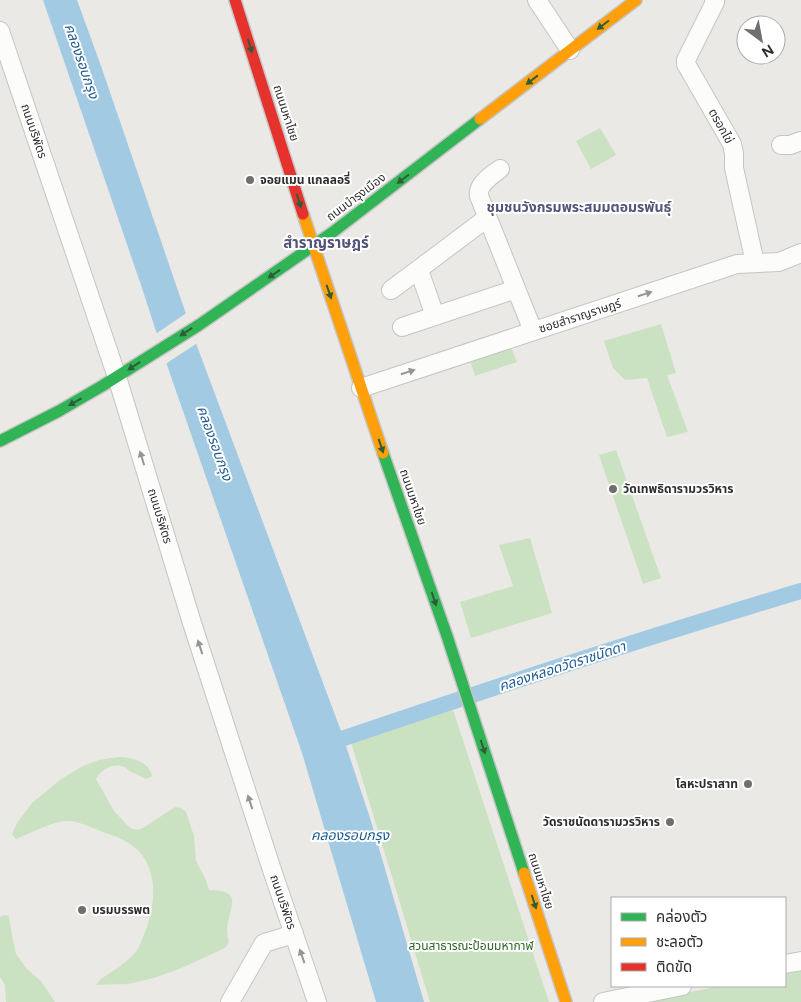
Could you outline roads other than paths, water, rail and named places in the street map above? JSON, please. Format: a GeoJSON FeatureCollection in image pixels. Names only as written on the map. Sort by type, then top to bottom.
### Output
{"type":"FeatureCollection","features":[{"type":"Feature","properties":{"kind":"main road","name":"ถนนมหาไชย"},"geometry":{"type":"LineString","coordinates":[[235,0],[361,388],[465,689],[566,1002]]}},
{"type":"Feature","properties":{"kind":"main road","name":"ถนนบำรุงเมือง"},"geometry":{"type":"LineString","coordinates":[[0,441],[118,377],[314,246],[636,0]]}},
{"type":"Feature","properties":{"kind":"street"},"geometry":{"type":"LineString","coordinates":[[537,0],[570,50]]}},
{"type":"Feature","properties":{"kind":"street","name":"ตรอกไข่"},"geometry":{"type":"LineString","coordinates":[[714,0],[715,2],[686,60],[686,64],[732,144],[734,168],[755,263]]}},
{"type":"Feature","properties":{"kind":"street","name":"ถนนบริพัตร"},"geometry":{"type":"LineString","coordinates":[[0,31],[3,52],[118,377],[195,632],[272,870],[318,1002]]}},
{"type":"Feature","properties":{"kind":"street"},"geometry":{"type":"LineString","coordinates":[[781,144],[790,145],[801,141]]}},
{"type":"Feature","properties":{"kind":"street"},"geometry":{"type":"LineString","coordinates":[[500,169],[480,186],[478,196],[533,331]]}},
{"type":"Feature","properties":{"kind":"street"},"geometry":{"type":"LineString","coordinates":[[391,290],[487,218]]}},
{"type":"Feature","properties":{"kind":"street","name":"ซอยสำราญราษฎร์"},"geometry":{"type":"LineString","coordinates":[[361,388],[737,264],[779,262],[801,253]]}},
{"type":"Feature","properties":{"kind":"street"},"geometry":{"type":"LineString","coordinates":[[419,270],[435,316]]}},
{"type":"Feature","properties":{"kind":"street"},"geometry":{"type":"LineString","coordinates":[[402,327],[516,289]]}},
{"type":"Feature","properties":{"kind":"street"},"geometry":{"type":"LineString","coordinates":[[230,1002],[264,943],[294,934]]}},
{"type":"Feature","properties":{"kind":"street"},"geometry":{"type":"LineString","coordinates":[[786,964],[801,961]]}},
{"type":"Feature","properties":{"kind":"street"},"geometry":{"type":"LineString","coordinates":[[603,1002],[677,987]]}},
{"type":"Feature","properties":{"kind":"water","name":"คลองรอบกรุง"},"geometry":{"type":"Polygon","coordinates":[[[43,0],[77,0],[197,346],[341,731],[371,821],[424,1002],[376,1002],[302,753],[43,0]]]}},
{"type":"Feature","properties":{"kind":"waterway","name":"คลองหลอดวัดราชนัดดา"},"geometry":{"type":"LineString","coordinates":[[324,745],[562,666],[801,591]]}},
{"type":"Feature","properties":{"kind":"place","name":"จอยแมน แกลลอรี่"},"geometry":{"type":"Point","coordinates":[250,180]}},
{"type":"Feature","properties":{"kind":"place","name":"วัดเทพธิดารามวรวิหาร"},"geometry":{"type":"Point","coordinates":[613,489]}},
{"type":"Feature","properties":{"kind":"place","name":"โลหะปราสาท"},"geometry":{"type":"Point","coordinates":[748,784]}},
{"type":"Feature","properties":{"kind":"place","name":"วัดราชนัดดารามวรวิหาร"},"geometry":{"type":"Point","coordinates":[670,822]}},
{"type":"Feature","properties":{"kind":"place","name":"บรมบรรพต"},"geometry":{"type":"Point","coordinates":[82,910]}},
{"type":"Feature","properties":{"kind":"district","name":"ชุมชนวังกรมพระสมมตอมรพันธุ์"},"geometry":{"type":"Point","coordinates":[579,207]}},
{"type":"Feature","properties":{"kind":"district","name":"สำราญราษฎร์"},"geometry":{"type":"Point","coordinates":[326,243]}},
{"type":"Feature","properties":{"kind":"park label","name":"สวนสาธารณะป้อมมหากาฬ"},"geometry":{"type":"Point","coordinates":[471,946]}}]}
